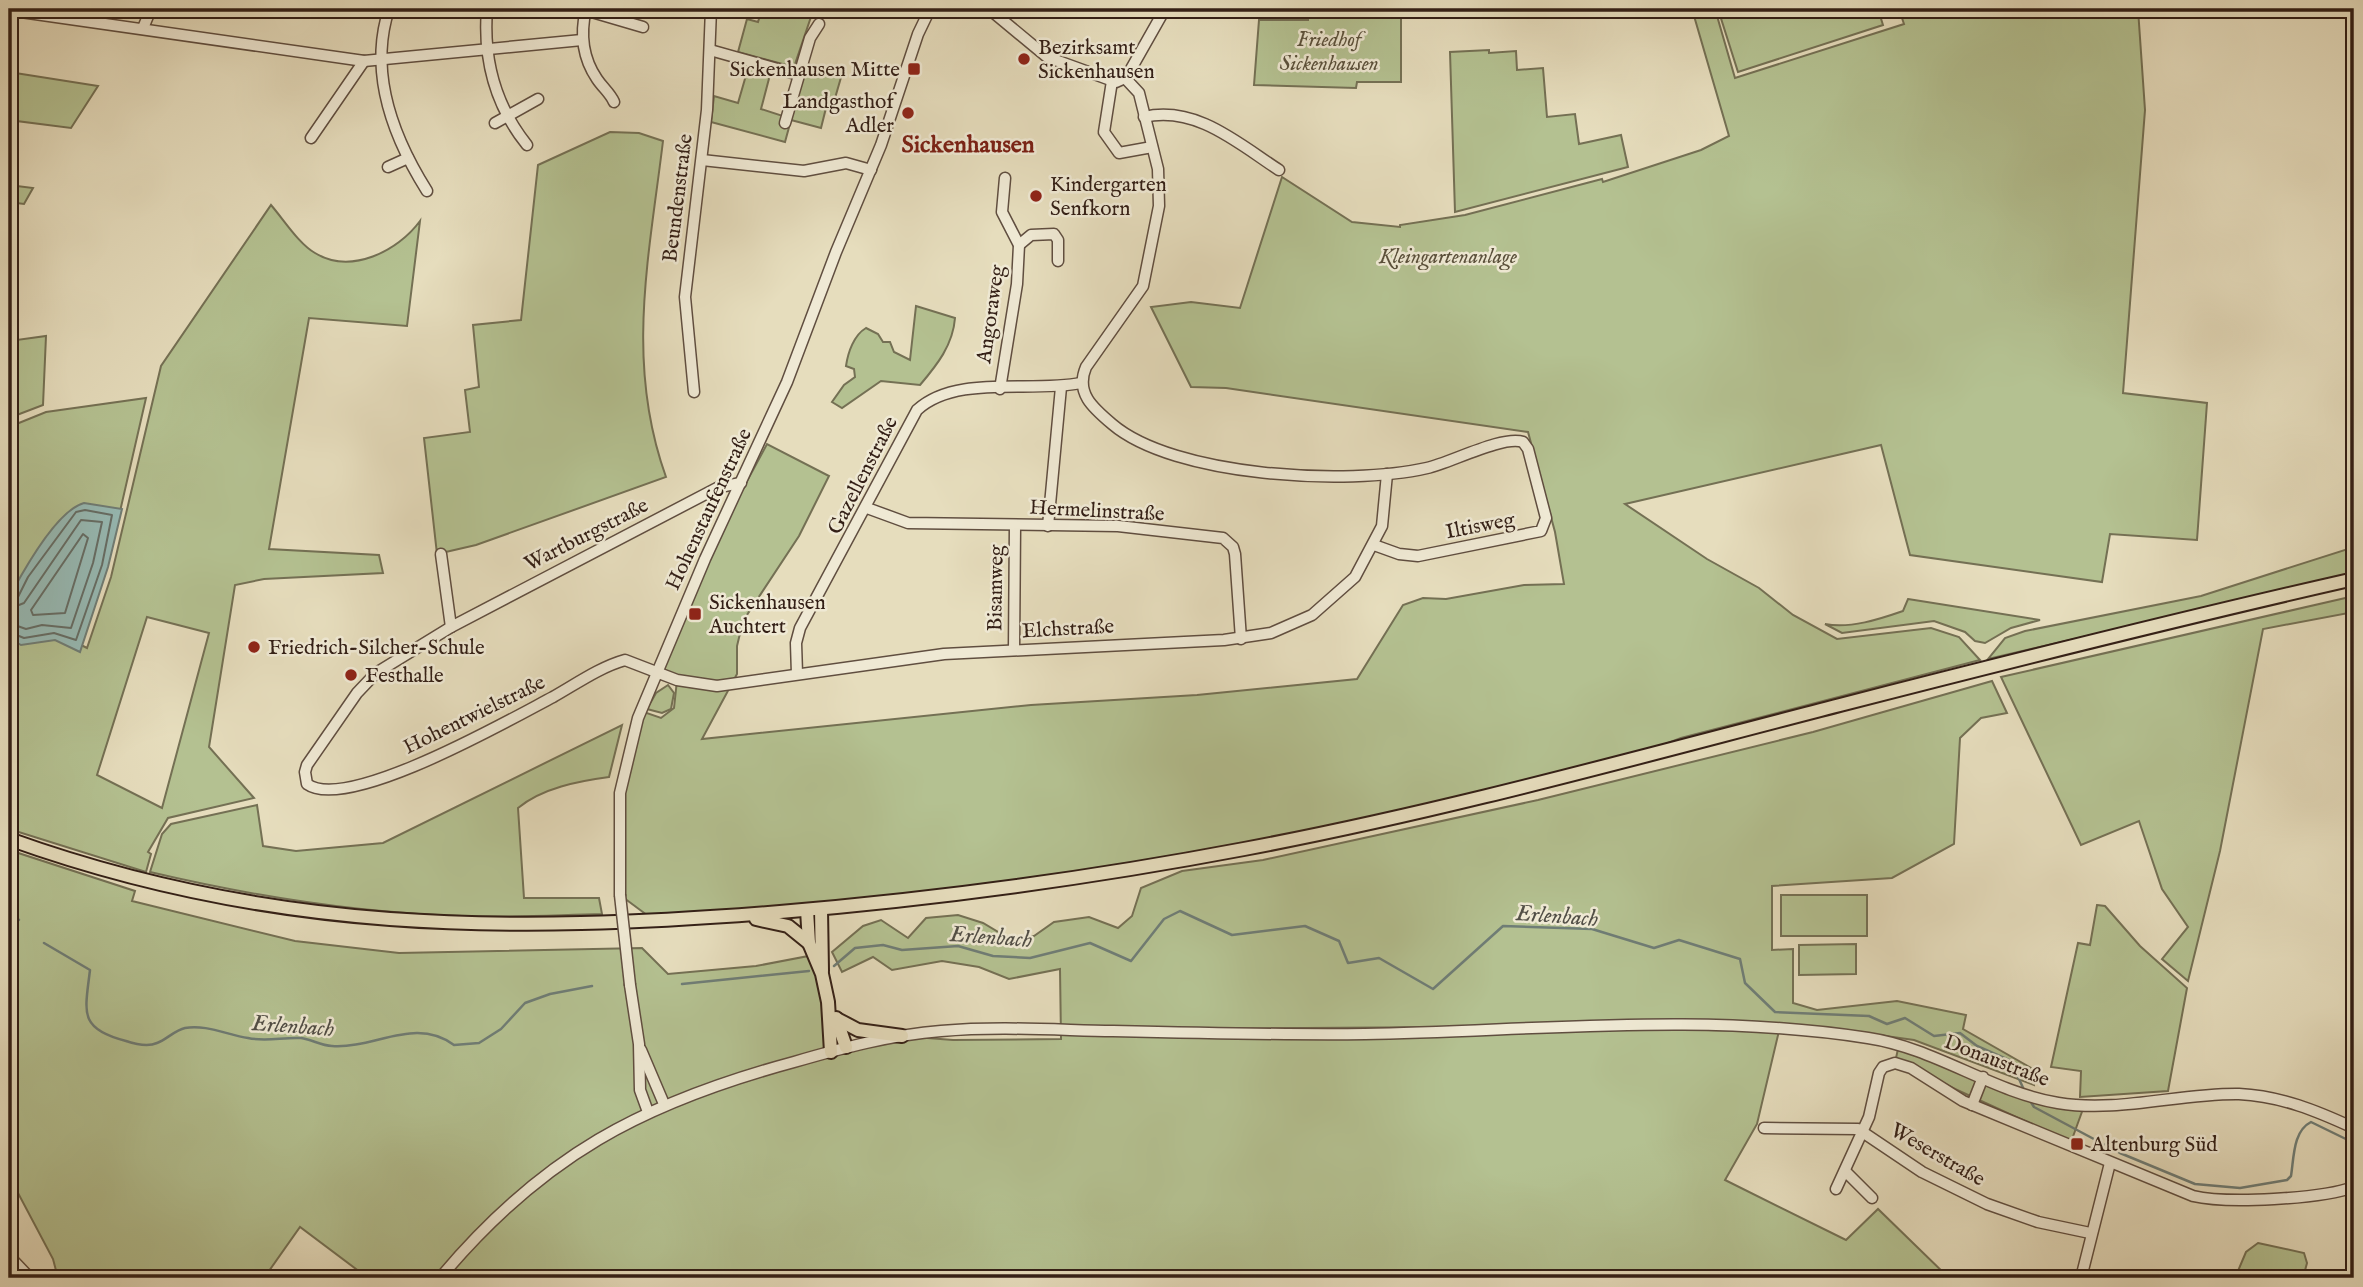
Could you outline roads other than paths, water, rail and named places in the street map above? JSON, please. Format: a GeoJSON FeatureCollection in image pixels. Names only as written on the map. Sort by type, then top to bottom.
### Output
{"type":"FeatureCollection","features":[{"type":"Feature","properties":{"kind":"main road"},"geometry":{"type":"LineString","coordinates":[[9,839],[76,862],[170,887],[261,905],[351,918],[515,926],[735,916],[821,909],[1040,883],[1303,837],[1544,782],[1959,674],[2354,579]]}},
{"type":"Feature","properties":{"kind":"main road"},"geometry":{"type":"LineString","coordinates":[[821,909],[822,974]]}},
{"type":"Feature","properties":{"kind":"main road"},"geometry":{"type":"LineString","coordinates":[[807,910],[809,943],[822,974],[828,1002],[831,1052]]}},
{"type":"Feature","properties":{"kind":"main road"},"geometry":{"type":"LineString","coordinates":[[735,916],[788,926],[809,943]]}},
{"type":"Feature","properties":{"kind":"main road"},"geometry":{"type":"LineString","coordinates":[[828,1002],[846,1047]]}},
{"type":"Feature","properties":{"kind":"main road"},"geometry":{"type":"LineString","coordinates":[[837,1019],[858,1030],[902,1036]]}},
{"type":"Feature","properties":{"kind":"street"},"geometry":{"type":"LineString","coordinates":[[143,28],[151,9]]}},
{"type":"Feature","properties":{"kind":"street"},"geometry":{"type":"LineString","coordinates":[[389,9],[380,62],[389,109],[408,158],[427,191]]}},
{"type":"Feature","properties":{"kind":"street"},"geometry":{"type":"LineString","coordinates":[[487,9],[487,51],[492,78],[507,117],[527,145]]}},
{"type":"Feature","properties":{"kind":"street","name":"Beundenstraße"},"geometry":{"type":"LineString","coordinates":[[694,392],[685,297],[702,160],[711,9]]}},
{"type":"Feature","properties":{"kind":"street","name":"Hohenstaufenstraße"},"geometry":{"type":"LineString","coordinates":[[648,1112],[640,1090],[639,1044],[620,895],[618,825],[622,776],[638,718],[705,559],[787,382],[836,252],[871,170],[918,34],[930,9]]}},
{"type":"Feature","properties":{"kind":"street"},"geometry":{"type":"LineString","coordinates":[[989,9],[1047,57],[1112,81],[1125,78],[1165,9]]}},
{"type":"Feature","properties":{"kind":"street"},"geometry":{"type":"LineString","coordinates":[[1219,9],[1242,9]]}},
{"type":"Feature","properties":{"kind":"street"},"geometry":{"type":"LineString","coordinates":[[22,10],[380,62],[582,40]]}},
{"type":"Feature","properties":{"kind":"street"},"geometry":{"type":"LineString","coordinates":[[614,102],[591,70],[582,40],[586,10],[643,27]]}},
{"type":"Feature","properties":{"kind":"street"},"geometry":{"type":"LineString","coordinates":[[785,123],[810,38],[819,24]]}},
{"type":"Feature","properties":{"kind":"street"},"geometry":{"type":"LineString","coordinates":[[710,50],[799,75]]}},
{"type":"Feature","properties":{"kind":"street"},"geometry":{"type":"LineString","coordinates":[[311,138],[365,61]]}},
{"type":"Feature","properties":{"kind":"street"},"geometry":{"type":"LineString","coordinates":[[1125,78],[1139,93],[1161,193],[1145,279],[1134,302],[1086,367],[1081,383],[1086,399],[1120,431],[1139,443],[1169,455],[1296,474],[1387,474]]}},
{"type":"Feature","properties":{"kind":"street"},"geometry":{"type":"LineString","coordinates":[[1112,81],[1104,132],[1119,153],[1152,147]]}},
{"type":"Feature","properties":{"kind":"street"},"geometry":{"type":"LineString","coordinates":[[495,123],[538,99]]}},
{"type":"Feature","properties":{"kind":"street"},"geometry":{"type":"LineString","coordinates":[[1144,117],[1167,115],[1199,121],[1279,170]]}},
{"type":"Feature","properties":{"kind":"street"},"geometry":{"type":"LineString","coordinates":[[388,167],[408,158]]}},
{"type":"Feature","properties":{"kind":"street"},"geometry":{"type":"LineString","coordinates":[[702,160],[804,171],[846,163],[871,170]]}},
{"type":"Feature","properties":{"kind":"street","name":"Angoraweg"},"geometry":{"type":"LineString","coordinates":[[1000,389],[1017,284],[1019,245],[1002,212],[1005,178]]}},
{"type":"Feature","properties":{"kind":"street","name":"Angoraweg"},"geometry":{"type":"LineString","coordinates":[[1019,245],[1031,235],[1054,234],[1058,240],[1058,261]]}},
{"type":"Feature","properties":{"kind":"street","name":"Gazellenstraße"},"geometry":{"type":"LineString","coordinates":[[797,674],[796,643],[800,628],[867,508],[907,426],[925,403],[955,390],[1061,387],[1081,383]]}},
{"type":"Feature","properties":{"kind":"street"},"geometry":{"type":"LineString","coordinates":[[1048,526],[1061,387]]}},
{"type":"Feature","properties":{"kind":"street","name":"Iltisweg"},"geometry":{"type":"LineString","coordinates":[[1374,545],[1399,554],[1418,556],[1541,531],[1546,524],[1546,513],[1532,457],[1523,442],[1507,441],[1444,464],[1387,474]]}},
{"type":"Feature","properties":{"kind":"street","name":"Elchstraße"},"geometry":{"type":"LineString","coordinates":[[657,674],[708,686],[937,655],[1241,639],[1279,631],[1312,615],[1346,587],[1374,545],[1384,514],[1387,474]]}},
{"type":"Feature","properties":{"kind":"street","name":"Wartburgstraße"},"geometry":{"type":"LineString","coordinates":[[305,780],[312,757],[365,684],[392,662],[451,627],[719,487],[741,483]]}},
{"type":"Feature","properties":{"kind":"street","name":"Hermelinstraße"},"geometry":{"type":"LineString","coordinates":[[867,508],[908,523],[1118,526],[1223,538],[1233,547],[1235,554],[1241,639]]}},
{"type":"Feature","properties":{"kind":"street","name":"Bisamweg"},"geometry":{"type":"LineString","coordinates":[[1014,650],[1016,525]]}},
{"type":"Feature","properties":{"kind":"street"},"geometry":{"type":"LineString","coordinates":[[441,554],[451,627]]}},
{"type":"Feature","properties":{"kind":"street","name":"Hohentwielstraße"},"geometry":{"type":"LineString","coordinates":[[305,780],[310,787],[319,789],[365,786],[504,722],[617,663],[633,662],[657,674]]}},
{"type":"Feature","properties":{"kind":"street","name":"Donaustraße"},"geometry":{"type":"LineString","coordinates":[[440,1278],[492,1219],[545,1174],[594,1140],[664,1104],[738,1078],[846,1047],[902,1036],[985,1029],[1311,1034],[1748,1027],[1881,1040],[1917,1050],[2031,1096],[2078,1105],[2231,1094],[2255,1096],[2300,1105],[2354,1129]]}},
{"type":"Feature","properties":{"kind":"street","name":"Hohenstaufenstraße"},"geometry":{"type":"LineString","coordinates":[[639,1044],[664,1104]]}},
{"type":"Feature","properties":{"kind":"street"},"geometry":{"type":"LineString","coordinates":[[1836,1189],[1864,1132],[1880,1073],[1891,1063],[1911,1069],[1972,1105],[2179,1193],[2216,1201],[2335,1192],[2354,1187]]}},
{"type":"Feature","properties":{"kind":"street"},"geometry":{"type":"LineString","coordinates":[[1972,1105],[1983,1077]]}},
{"type":"Feature","properties":{"kind":"street","name":"Weserstraße"},"geometry":{"type":"LineString","coordinates":[[1765,1128],[1850,1127],[1864,1132],[1922,1172],[1987,1204],[2038,1222],[2090,1233]]}},
{"type":"Feature","properties":{"kind":"street"},"geometry":{"type":"LineString","coordinates":[[2081,1278],[2090,1233],[2110,1163]]}},
{"type":"Feature","properties":{"kind":"street"},"geometry":{"type":"LineString","coordinates":[[1845,1171],[1872,1198]]}},
{"type":"Feature","properties":{"kind":"street"},"geometry":{"type":"LineString","coordinates":[[10,1261],[30,1278]]}},
{"type":"Feature","properties":{"kind":"water"},"geometry":{"type":"Polygon","coordinates":[[[84,503],[122,509],[108,567],[80,652],[55,640],[21,645],[9,638],[9,600],[12,592],[53,528],[64,516],[84,503]]]}},
{"type":"Feature","properties":{"kind":"waterway","name":"Erlenbach"},"geometry":{"type":"LineString","coordinates":[[9,911],[19,920]]}},
{"type":"Feature","properties":{"kind":"waterway","name":"Erlenbach"},"geometry":{"type":"LineString","coordinates":[[834,966],[855,948],[883,945],[902,950],[958,946],[993,956],[1030,958],[1090,943],[1131,961],[1164,919],[1180,911],[1232,935],[1305,926],[1339,941],[1348,963],[1379,958],[1433,989],[1503,926],[1592,929],[1654,948],[1679,940],[1740,959],[1745,983],[1775,1012],[1869,1016],[1887,1024],[1905,1018],[1934,1036],[1960,1033],[1977,1046],[2011,1061],[2024,1090]]}},
{"type":"Feature","properties":{"kind":"waterway","name":"Erlenbach"},"geometry":{"type":"LineString","coordinates":[[44,943],[90,970],[87,1008],[92,1024],[110,1036],[141,1045],[157,1043],[181,1029],[193,1027],[255,1039],[301,1038],[332,1046],[348,1046],[410,1033],[425,1033],[454,1045],[479,1043],[501,1029],[525,1003],[550,994],[592,986]]}},
{"type":"Feature","properties":{"kind":"waterway","name":"Erlenbach"},"geometry":{"type":"LineString","coordinates":[[682,984],[809,971]]}},
{"type":"Feature","properties":{"kind":"waterway","name":"Erlenbach"},"geometry":{"type":"LineString","coordinates":[[2029,1099],[2034,1107],[2120,1153],[2195,1184],[2240,1188],[2287,1180],[2291,1176],[2298,1138],[2305,1126],[2311,1122],[2354,1143]]}},
{"type":"Feature","properties":{"kind":"place","name":"Bezirksamt Sickenhausen"},"geometry":{"type":"Point","coordinates":[1024,59]}},
{"type":"Feature","properties":{"kind":"place","name":"Sickenhausen Mitte"},"geometry":{"type":"Point","coordinates":[914,69]}},
{"type":"Feature","properties":{"kind":"place","name":"Landgasthof Adler"},"geometry":{"type":"Point","coordinates":[908,113]}},
{"type":"Feature","properties":{"kind":"place","name":"Kindergarten Senfkorn"},"geometry":{"type":"Point","coordinates":[1036,196]}},
{"type":"Feature","properties":{"kind":"place","name":"Sickenhausen Auchtert"},"geometry":{"type":"Point","coordinates":[695,614]}},
{"type":"Feature","properties":{"kind":"place","name":"Friedrich-Silcher-Schule"},"geometry":{"type":"Point","coordinates":[254,647]}},
{"type":"Feature","properties":{"kind":"place","name":"Festhalle"},"geometry":{"type":"Point","coordinates":[351,675]}},
{"type":"Feature","properties":{"kind":"place","name":"Altenburg Süd"},"geometry":{"type":"Point","coordinates":[2077,1144]}},
{"type":"Feature","properties":{"kind":"district","name":"Sickenhausen"},"geometry":{"type":"Point","coordinates":[968,144]}},
{"type":"Feature","properties":{"kind":"park label","name":"Friedhof Sickenhausen"},"geometry":{"type":"Point","coordinates":[1329,51]}},
{"type":"Feature","properties":{"kind":"park label","name":"Kleingartenanlage"},"geometry":{"type":"Point","coordinates":[1448,256]}}]}
